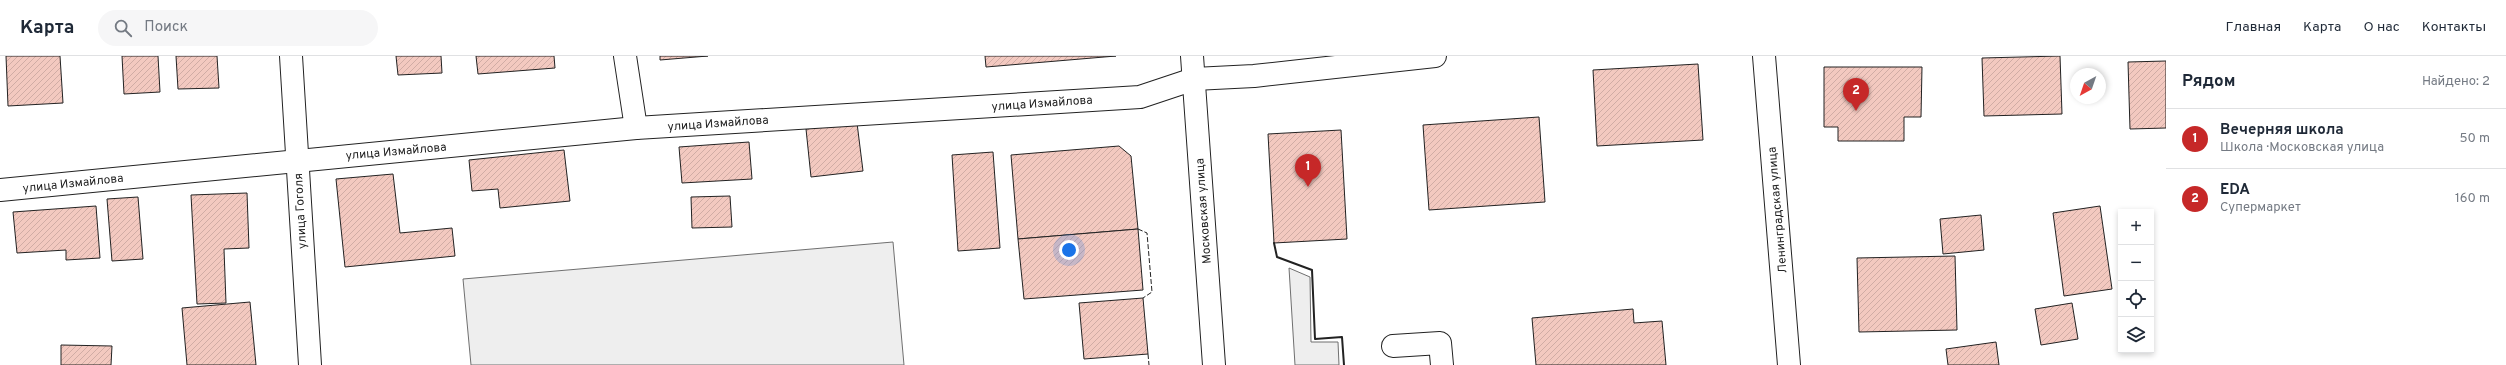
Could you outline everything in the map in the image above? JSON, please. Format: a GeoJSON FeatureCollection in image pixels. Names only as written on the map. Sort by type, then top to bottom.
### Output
{"type":"FeatureCollection","features":[{"type":"Feature","properties":{"kind":"street","name":"улица Гоголя"},"geometry":{"type":"LineString","coordinates":[[291,56],[310,365]]}},
{"type":"Feature","properties":{"kind":"street"},"geometry":{"type":"LineString","coordinates":[[624,56],[636,128]]}},
{"type":"Feature","properties":{"kind":"street","name":"Московская улица"},"geometry":{"type":"LineString","coordinates":[[1192,56],[1214,365]]}},
{"type":"Feature","properties":{"kind":"street","name":"улица Измайлова"},"geometry":{"type":"LineString","coordinates":[[0,190],[636,128],[1140,97],[1194,79],[1254,76],[1435,56]]}},
{"type":"Feature","properties":{"kind":"street","name":"Ленинградская улица"},"geometry":{"type":"LineString","coordinates":[[1764,56],[1789,365]]}},
{"type":"Feature","properties":{"kind":"street"},"geometry":{"type":"LineString","coordinates":[[1393,346],[1440,343],[1442,365]]}},
{"type":"Feature","properties":{"kind":"shaded area"},"geometry":{"type":"Polygon","coordinates":[[[893,242],[904,365],[471,365],[463,279],[893,242]]]}},
{"type":"Feature","properties":{"kind":"shaded area"},"geometry":{"type":"Polygon","coordinates":[[[1289,268],[1310,277],[1311,342],[1338,342],[1339,365],[1295,365],[1289,268]]]}},
{"type":"Feature","properties":{"kind":"building"},"geometry":{"type":"Polygon","coordinates":[[[6,56],[60,56],[63,103],[8,106],[6,56]]]}},
{"type":"Feature","properties":{"kind":"building"},"geometry":{"type":"Polygon","coordinates":[[[122,56],[158,56],[160,92],[124,94],[122,56]]]}},
{"type":"Feature","properties":{"kind":"building"},"geometry":{"type":"Polygon","coordinates":[[[176,56],[217,56],[219,88],[178,89],[176,56]]]}},
{"type":"Feature","properties":{"kind":"building"},"geometry":{"type":"Polygon","coordinates":[[[396,56],[441,56],[442,73],[398,75],[396,56]]]}},
{"type":"Feature","properties":{"kind":"building"},"geometry":{"type":"Polygon","coordinates":[[[476,56],[554,56],[555,68],[478,74],[476,56]]]}},
{"type":"Feature","properties":{"kind":"building"},"geometry":{"type":"Polygon","coordinates":[[[660,56],[708,56],[660,60],[660,56]]]}},
{"type":"Feature","properties":{"kind":"building"},"geometry":{"type":"Polygon","coordinates":[[[985,56],[1116,56],[986,67],[985,56]]]}},
{"type":"Feature","properties":{"kind":"building"},"geometry":{"type":"Polygon","coordinates":[[[2060,56],[2062,114],[1984,116],[1982,58],[2060,56]]]}},
{"type":"Feature","properties":{"kind":"building"},"geometry":{"type":"Polygon","coordinates":[[[2166,61],[2166,128],[2130,129],[2128,62],[2166,61]]]}},
{"type":"Feature","properties":{"kind":"building"},"geometry":{"type":"Polygon","coordinates":[[[1698,64],[1703,140],[1597,146],[1593,70],[1698,64]]]}},
{"type":"Feature","properties":{"kind":"building"},"geometry":{"type":"Polygon","coordinates":[[[1824,67],[1922,67],[1921,117],[1904,117],[1904,141],[1838,141],[1838,127],[1824,127],[1824,67]]]}},
{"type":"Feature","properties":{"kind":"building"},"geometry":{"type":"Polygon","coordinates":[[[1539,117],[1545,202],[1429,210],[1423,125],[1539,117]]]}},
{"type":"Feature","properties":{"kind":"building"},"geometry":{"type":"Polygon","coordinates":[[[857,123],[863,171],[811,177],[806,129],[857,123]]]}},
{"type":"Feature","properties":{"kind":"building"},"geometry":{"type":"Polygon","coordinates":[[[1341,130],[1347,239],[1274,243],[1268,134],[1341,130]]]}},
{"type":"Feature","properties":{"kind":"building"},"geometry":{"type":"Polygon","coordinates":[[[749,142],[752,179],[682,183],[679,147],[749,142]]]}},
{"type":"Feature","properties":{"kind":"building"},"geometry":{"type":"Polygon","coordinates":[[[1119,146],[1131,156],[1138,229],[1018,239],[1011,155],[1119,146]]]}},
{"type":"Feature","properties":{"kind":"building"},"geometry":{"type":"Polygon","coordinates":[[[564,150],[570,201],[500,208],[498,189],[472,191],[469,160],[564,150]]]}},
{"type":"Feature","properties":{"kind":"building"},"geometry":{"type":"Polygon","coordinates":[[[993,152],[1000,248],[958,251],[952,155],[993,152]]]}},
{"type":"Feature","properties":{"kind":"building"},"geometry":{"type":"Polygon","coordinates":[[[393,174],[400,233],[452,228],[455,256],[345,267],[336,179],[393,174]]]}},
{"type":"Feature","properties":{"kind":"building"},"geometry":{"type":"Polygon","coordinates":[[[247,193],[249,248],[224,249],[226,303],[197,304],[191,195],[247,193]]]}},
{"type":"Feature","properties":{"kind":"building"},"geometry":{"type":"Polygon","coordinates":[[[730,196],[732,227],[692,228],[691,197],[730,196]]]}},
{"type":"Feature","properties":{"kind":"building"},"geometry":{"type":"Polygon","coordinates":[[[138,197],[143,259],[112,261],[107,199],[138,197]]]}},
{"type":"Feature","properties":{"kind":"building"},"geometry":{"type":"Polygon","coordinates":[[[96,206],[100,258],[66,260],[66,250],[17,253],[13,212],[96,206]]]}},
{"type":"Feature","properties":{"kind":"building"},"geometry":{"type":"Polygon","coordinates":[[[2100,206],[2112,289],[2064,296],[2053,213],[2100,206]]]}},
{"type":"Feature","properties":{"kind":"building"},"geometry":{"type":"Polygon","coordinates":[[[1981,215],[1984,250],[1943,254],[1940,219],[1981,215]]]}},
{"type":"Feature","properties":{"kind":"building"},"geometry":{"type":"Polygon","coordinates":[[[1138,229],[1143,290],[1024,299],[1018,239],[1138,229]]]}},
{"type":"Feature","properties":{"kind":"building"},"geometry":{"type":"Polygon","coordinates":[[[1955,256],[1957,330],[1859,332],[1857,258],[1955,256]]]}},
{"type":"Feature","properties":{"kind":"building"},"geometry":{"type":"Polygon","coordinates":[[[1143,298],[1148,354],[1084,359],[1079,303],[1143,298]]]}},
{"type":"Feature","properties":{"kind":"building"},"geometry":{"type":"Polygon","coordinates":[[[250,302],[256,365],[187,365],[182,308],[250,302]]]}},
{"type":"Feature","properties":{"kind":"building"},"geometry":{"type":"Polygon","coordinates":[[[2072,303],[2078,339],[2041,345],[2035,309],[2072,303]]]}},
{"type":"Feature","properties":{"kind":"building"},"geometry":{"type":"Polygon","coordinates":[[[1633,309],[1634,323],[1662,321],[1666,365],[1536,365],[1532,318],[1633,309]]]}},
{"type":"Feature","properties":{"kind":"building"},"geometry":{"type":"Polygon","coordinates":[[[1996,342],[1999,365],[1948,365],[1946,349],[1996,342]]]}},
{"type":"Feature","properties":{"kind":"building"},"geometry":{"type":"Polygon","coordinates":[[[61,345],[112,346],[111,365],[61,365],[61,345]]]}},
{"type":"Feature","properties":{"kind":"fence"},"geometry":{"type":"LineString","coordinates":[[1138,229],[1147,233],[1152,292],[1143,298]]}},
{"type":"Feature","properties":{"kind":"fence"},"geometry":{"type":"LineString","coordinates":[[1148,354],[1149,365]]}},
{"type":"Feature","properties":{"kind":"wall"},"geometry":{"type":"LineString","coordinates":[[1274,243],[1277,257],[1312,270],[1315,339],[1342,337],[1344,365]]}},
{"type":"Feature","properties":{"kind":"place","name":"EDA"},"geometry":{"type":"Point","coordinates":[1856,111]}},
{"type":"Feature","properties":{"kind":"place","name":"Вечерняя школа"},"geometry":{"type":"Point","coordinates":[1308,187]}}]}
